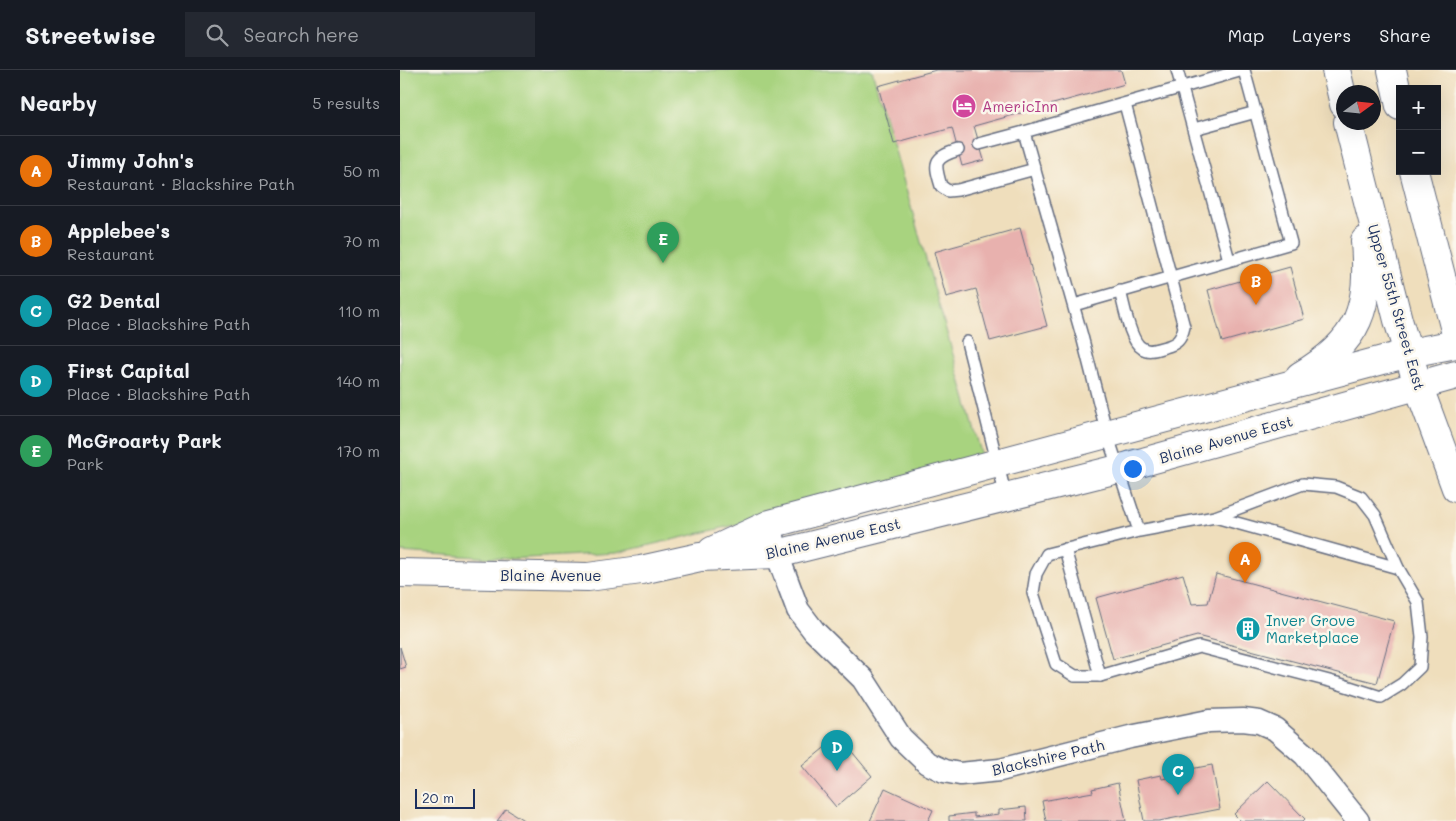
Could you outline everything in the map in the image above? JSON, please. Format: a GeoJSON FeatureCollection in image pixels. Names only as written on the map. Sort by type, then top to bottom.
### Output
{"type":"FeatureCollection","features":[{"type":"Feature","properties":{"kind":"street"},"geometry":{"type":"LineString","coordinates":[[1336,70],[1340,85]]}},
{"type":"Feature","properties":{"kind":"street"},"geometry":{"type":"LineString","coordinates":[[1392,70],[1396,88]]}},
{"type":"Feature","properties":{"kind":"street","name":"Upper 55th Street East"},"geometry":{"type":"LineString","coordinates":[[1350,130],[1398,320],[1418,385],[1456,488]]}},
{"type":"Feature","properties":{"kind":"street"},"geometry":{"type":"LineString","coordinates":[[1279,388],[1325,361],[1343,343],[1360,315],[1368,278],[1359,167]]}},
{"type":"Feature","properties":{"kind":"street"},"geometry":{"type":"LineString","coordinates":[[1415,175],[1456,334]]}},
{"type":"Feature","properties":{"kind":"street"},"geometry":{"type":"LineString","coordinates":[[1409,354],[1456,344]]}},
{"type":"Feature","properties":{"kind":"street","name":"Blaine Avenue East"},"geometry":{"type":"LineString","coordinates":[[700,557],[770,524],[1409,354]]}},
{"type":"Feature","properties":{"kind":"street"},"geometry":{"type":"LineString","coordinates":[[1418,385],[1456,375]]}},
{"type":"Feature","properties":{"kind":"street","name":"Blaine Avenue East"},"geometry":{"type":"LineString","coordinates":[[700,557],[777,554],[1118,470],[1418,385]]}},
{"type":"Feature","properties":{"kind":"street","name":"Blackshire Path"},"geometry":{"type":"LineString","coordinates":[[770,524],[777,554],[798,610],[814,631],[863,679],[901,738],[927,763],[944,771],[960,774],[1000,770],[1130,737],[1209,721],[1243,720],[1259,722],[1274,729],[1284,737],[1320,772],[1358,821]]}},
{"type":"Feature","properties":{"kind":"street","name":"Blaine Avenue"},"geometry":{"type":"LineString","coordinates":[[400,573],[588,577],[641,570],[700,557]]}},
{"type":"Feature","properties":{"kind":"lane"},"geometry":{"type":"LineString","coordinates":[[1177,70],[1230,260]]}},
{"type":"Feature","properties":{"kind":"lane"},"geometry":{"type":"LineString","coordinates":[[979,144],[1244,70],[1290,243],[1074,305]]}},
{"type":"Feature","properties":{"kind":"lane"},"geometry":{"type":"LineString","coordinates":[[1120,292],[1135,343],[1143,349],[1151,351],[1175,345],[1182,337],[1184,327],[1125,104]]}},
{"type":"Feature","properties":{"kind":"lane"},"geometry":{"type":"LineString","coordinates":[[1194,129],[1256,112]]}},
{"type":"Feature","properties":{"kind":"lane"},"geometry":{"type":"LineString","coordinates":[[1024,132],[1074,305],[1106,434],[1139,531]]}},
{"type":"Feature","properties":{"kind":"lane"},"geometry":{"type":"LineString","coordinates":[[958,150],[942,155],[937,161],[936,169],[941,186],[948,191],[1035,169]]}},
{"type":"Feature","properties":{"kind":"lane"},"geometry":{"type":"LineString","coordinates":[[967,342],[1006,497]]}},
{"type":"Feature","properties":{"kind":"lane"},"geometry":{"type":"LineString","coordinates":[[1303,484],[1336,487],[1361,497],[1375,515],[1398,568],[1418,602],[1422,637],[1420,667],[1402,684],[1381,697],[1337,683],[1199,647],[1100,676],[1075,676],[1056,664],[1034,593],[1036,574],[1047,554],[1139,531],[1215,517],[1303,484]]}},
{"type":"Feature","properties":{"kind":"lane"},"geometry":{"type":"LineString","coordinates":[[1215,517],[1398,568]]}},
{"type":"Feature","properties":{"kind":"lane"},"geometry":{"type":"LineString","coordinates":[[1065,549],[1100,676]]}},
{"type":"Feature","properties":{"kind":"green space"},"geometry":{"type":"Polygon","coordinates":[[[400,70],[872,70],[982,456],[748,522],[616,553],[509,559],[400,552],[400,70]]]}},
{"type":"Feature","properties":{"kind":"building","name":"AmericInn"},"geometry":{"type":"Polygon","coordinates":[[[936,70],[1121,70],[1125,84],[974,126],[984,160],[962,166],[952,128],[894,144],[878,86],[936,70]]]}},
{"type":"Feature","properties":{"kind":"building"},"geometry":{"type":"Polygon","coordinates":[[[1020,228],[1047,326],[990,341],[976,289],[946,297],[934,252],[1020,228]]]}},
{"type":"Feature","properties":{"kind":"building"},"geometry":{"type":"Polygon","coordinates":[[[1290,267],[1304,319],[1222,342],[1208,290],[1290,267]]]}},
{"type":"Feature","properties":{"kind":"building","name":"Inver Grove Marketplace"},"geometry":{"type":"Polygon","coordinates":[[[1183,574],[1192,604],[1208,603],[1216,574],[1394,621],[1377,683],[1197,636],[1113,659],[1096,598],[1183,574]]]}},
{"type":"Feature","properties":{"kind":"building"},"geometry":{"type":"Polygon","coordinates":[[[400,647],[406,667],[400,669],[400,647]]]}},
{"type":"Feature","properties":{"kind":"building"},"geometry":{"type":"Polygon","coordinates":[[[839,736],[872,776],[836,807],[802,766],[839,736]]]}},
{"type":"Feature","properties":{"kind":"building"},"geometry":{"type":"Polygon","coordinates":[[[1212,765],[1220,809],[1159,821],[1144,821],[1136,780],[1161,775],[1162,779],[1186,774],[1185,770],[1212,765]]]}},
{"type":"Feature","properties":{"kind":"building"},"geometry":{"type":"Polygon","coordinates":[[[1268,781],[1305,819],[1303,821],[1241,821],[1234,814],[1268,781]]]}},
{"type":"Feature","properties":{"kind":"building"},"geometry":{"type":"Polygon","coordinates":[[[1118,783],[1126,821],[1046,821],[1042,801],[1093,792],[1092,789],[1118,783]]]}},
{"type":"Feature","properties":{"kind":"building"},"geometry":{"type":"Polygon","coordinates":[[[885,788],[933,810],[928,821],[870,821],[885,788]]]}},
{"type":"Feature","properties":{"kind":"building"},"geometry":{"type":"Polygon","coordinates":[[[1026,807],[1027,821],[949,821],[949,816],[974,813],[974,817],[999,814],[999,810],[1026,807]]]}},
{"type":"Feature","properties":{"kind":"building"},"geometry":{"type":"Polygon","coordinates":[[[506,809],[525,821],[497,821],[506,809]]]}},
{"type":"Feature","properties":{"kind":"place","name":"AmericInn"},"geometry":{"type":"Point","coordinates":[964,106]}},
{"type":"Feature","properties":{"kind":"place","name":"McGroarty Park"},"geometry":{"type":"Point","coordinates":[663,263]}},
{"type":"Feature","properties":{"kind":"place","name":"Applebee's"},"geometry":{"type":"Point","coordinates":[1256,305]}},
{"type":"Feature","properties":{"kind":"place","name":"Jimmy John's"},"geometry":{"type":"Point","coordinates":[1245,583]}},
{"type":"Feature","properties":{"kind":"place","name":"Inver Grove Marketplace"},"geometry":{"type":"Point","coordinates":[1248,629]}},
{"type":"Feature","properties":{"kind":"place","name":"First Capital"},"geometry":{"type":"Point","coordinates":[837,771]}},
{"type":"Feature","properties":{"kind":"place","name":"G2 Dental"},"geometry":{"type":"Point","coordinates":[1178,795]}}]}
